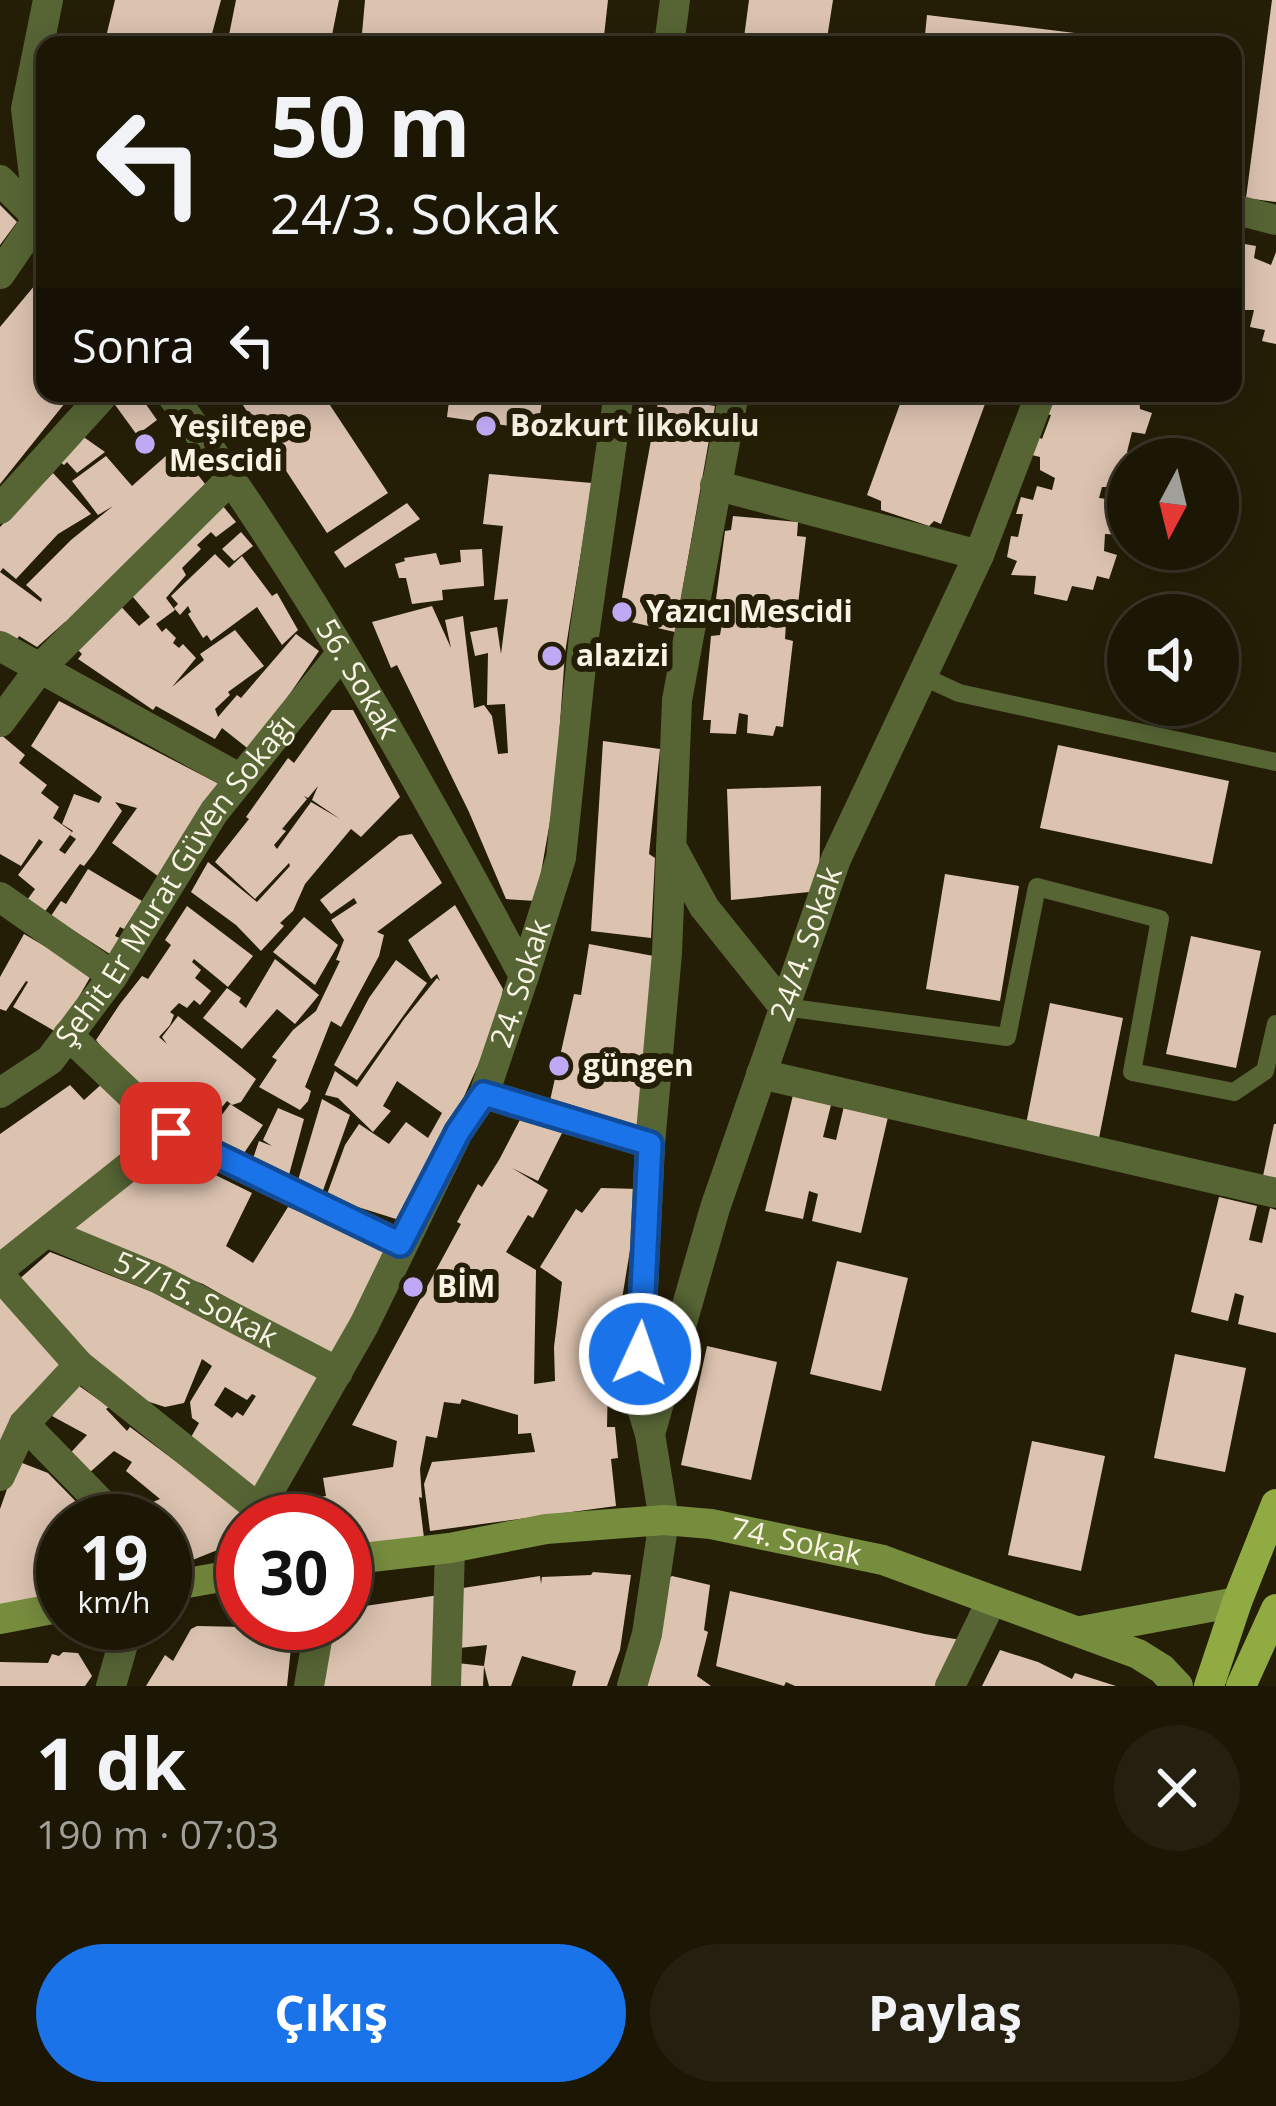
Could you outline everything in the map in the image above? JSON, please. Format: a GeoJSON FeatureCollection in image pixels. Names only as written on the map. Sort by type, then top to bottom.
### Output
{"type":"FeatureCollection","features":[{"type":"Feature","properties":{"kind":"main road"},"geometry":{"type":"LineString","coordinates":[[1209,1686],[1276,1504]]}},
{"type":"Feature","properties":{"kind":"main road","name":"74. Sokak"},"geometry":{"type":"LineString","coordinates":[[372,1557],[546,1529],[664,1520],[883,1560],[1081,1631],[1237,1602]]}},
{"type":"Feature","properties":{"kind":"main road"},"geometry":{"type":"LineString","coordinates":[[0,1619],[36,1612]]}},
{"type":"Feature","properties":{"kind":"main road"},"geometry":{"type":"LineString","coordinates":[[1241,1686],[1274,1615]]}},
{"type":"Feature","properties":{"kind":"main road"},"geometry":{"type":"LineString","coordinates":[[1081,1631],[1138,1654],[1178,1686]]}},
{"type":"Feature","properties":{"kind":"street"},"geometry":{"type":"LineString","coordinates":[[36,36],[48,0]]}},
{"type":"Feature","properties":{"kind":"street"},"geometry":{"type":"LineString","coordinates":[[670,36],[675,0]]}},
{"type":"Feature","properties":{"kind":"street"},"geometry":{"type":"LineString","coordinates":[[36,37],[13,108],[36,198]]}},
{"type":"Feature","properties":{"kind":"street"},"geometry":{"type":"LineString","coordinates":[[0,180],[36,215]]}},
{"type":"Feature","properties":{"kind":"street"},"geometry":{"type":"LineString","coordinates":[[1242,211],[1276,220]]}},
{"type":"Feature","properties":{"kind":"street"},"geometry":{"type":"LineString","coordinates":[[0,274],[36,229]]}},
{"type":"Feature","properties":{"kind":"street"},"geometry":{"type":"LineString","coordinates":[[0,508],[97,402]]}},
{"type":"Feature","properties":{"kind":"street","name":"56. Sokak"},"geometry":{"type":"LineString","coordinates":[[177,402],[232,478],[416,774],[524,976]]}},
{"type":"Feature","properties":{"kind":"street","name":"24. Sokak"},"geometry":{"type":"LineString","coordinates":[[267,1494],[338,1372],[458,1132],[484,1094],[524,976],[561,858],[584,636],[618,402]]}},
{"type":"Feature","properties":{"kind":"street"},"geometry":{"type":"LineString","coordinates":[[650,1434],[638,1395],[650,1144],[667,953],[677,700],[732,402]]}},
{"type":"Feature","properties":{"kind":"street","name":"24/4. Sokak"},"geometry":{"type":"LineString","coordinates":[[632,1686],[647,1634],[664,1520],[650,1434],[715,1208],[836,859],[979,555],[1038,402]]}},
{"type":"Feature","properties":{"kind":"street"},"geometry":{"type":"LineString","coordinates":[[0,722],[41,667],[232,478]]}},
{"type":"Feature","properties":{"kind":"street"},"geometry":{"type":"LineString","coordinates":[[715,485],[979,555]]}},
{"type":"Feature","properties":{"kind":"street"},"geometry":{"type":"LineString","coordinates":[[0,646],[238,778]]}},
{"type":"Feature","properties":{"kind":"street","name":"Şehit Er Murat Güven Sokağı"},"geometry":{"type":"LineString","coordinates":[[0,1093],[50,1060],[112,976],[238,778],[341,654]]}},
{"type":"Feature","properties":{"kind":"street"},"geometry":{"type":"LineString","coordinates":[[671,846],[704,907],[784,1007]]}},
{"type":"Feature","properties":{"kind":"street"},"geometry":{"type":"LineString","coordinates":[[0,897],[112,976]]}},
{"type":"Feature","properties":{"kind":"street"},"geometry":{"type":"LineString","coordinates":[[68,1034],[171,1133],[400,1244]]}},
{"type":"Feature","properties":{"kind":"street"},"geometry":{"type":"LineString","coordinates":[[761,1074],[1276,1192]]}},
{"type":"Feature","properties":{"kind":"street"},"geometry":{"type":"LineString","coordinates":[[484,1094],[650,1144]]}},
{"type":"Feature","properties":{"kind":"street"},"geometry":{"type":"LineString","coordinates":[[171,1133],[0,1272],[79,1365],[231,1494]]}},
{"type":"Feature","properties":{"kind":"street","name":"57/15. Sokak"},"geometry":{"type":"LineString","coordinates":[[48,1232],[157,1278],[338,1372]]}},
{"type":"Feature","properties":{"kind":"street"},"geometry":{"type":"LineString","coordinates":[[0,1476],[24,1424],[79,1365]]}},
{"type":"Feature","properties":{"kind":"street"},"geometry":{"type":"LineString","coordinates":[[24,1424],[92,1494]]}},
{"type":"Feature","properties":{"kind":"street"},"geometry":{"type":"LineString","coordinates":[[446,1686],[450,1548]]}},
{"type":"Feature","properties":{"kind":"street"},"geometry":{"type":"LineString","coordinates":[[950,1686],[992,1602]]}},
{"type":"Feature","properties":{"kind":"street"},"geometry":{"type":"LineString","coordinates":[[111,1686],[121,1650]]}},
{"type":"Feature","properties":{"kind":"street"},"geometry":{"type":"LineString","coordinates":[[309,1686],[315,1650]]}},
{"type":"Feature","properties":{"kind":"lane"},"geometry":{"type":"LineString","coordinates":[[922,676],[959,692],[1276,762]]}},
{"type":"Feature","properties":{"kind":"lane"},"geometry":{"type":"LineString","coordinates":[[784,1007],[1007,1037],[1037,887],[1160,919],[1132,1072],[1234,1092],[1265,1072],[1276,1024]]}},
{"type":"Feature","properties":{"kind":"building"},"geometry":{"type":"Polygon","coordinates":[[[115,0],[221,0],[211,36],[106,36],[115,0]]]}},
{"type":"Feature","properties":{"kind":"building"},"geometry":{"type":"Polygon","coordinates":[[[236,0],[339,0],[332,36],[229,36],[236,0]]]}},
{"type":"Feature","properties":{"kind":"building"},"geometry":{"type":"Polygon","coordinates":[[[365,0],[608,0],[604,36],[362,36],[365,0]]]}},
{"type":"Feature","properties":{"kind":"building"},"geometry":{"type":"Polygon","coordinates":[[[749,0],[833,0],[827,36],[744,36],[749,0]]]}},
{"type":"Feature","properties":{"kind":"building"},"geometry":{"type":"Polygon","coordinates":[[[1272,0],[1276,0],[1276,202],[1246,198],[1272,0]]]}},
{"type":"Feature","properties":{"kind":"building"},"geometry":{"type":"Polygon","coordinates":[[[927,15],[1099,36],[925,36],[927,15]]]}},
{"type":"Feature","properties":{"kind":"building"},"geometry":{"type":"Polygon","coordinates":[[[0,205],[17,222],[0,245],[0,205]]]}},
{"type":"Feature","properties":{"kind":"building"},"geometry":{"type":"Polygon","coordinates":[[[1242,244],[1256,246],[1254,258],[1271,265],[1276,252],[1276,344],[1262,341],[1265,330],[1250,327],[1254,310],[1242,310],[1242,244]]]}},
{"type":"Feature","properties":{"kind":"building"},"geometry":{"type":"Polygon","coordinates":[[[36,284],[36,402],[66,402],[0,484],[0,327],[36,284]]]}},
{"type":"Feature","properties":{"kind":"building"},"geometry":{"type":"Polygon","coordinates":[[[113,402],[144,402],[157,420],[137,435],[113,402]]]}},
{"type":"Feature","properties":{"kind":"building"},"geometry":{"type":"Polygon","coordinates":[[[241,402],[328,402],[388,493],[327,533],[241,402]]]}},
{"type":"Feature","properties":{"kind":"building"},"geometry":{"type":"Polygon","coordinates":[[[449,402],[542,402],[538,430],[447,417],[449,402]]]}},
{"type":"Feature","properties":{"kind":"building"},"geometry":{"type":"Polygon","coordinates":[[[658,402],[715,406],[675,632],[618,619],[658,402]]]}},
{"type":"Feature","properties":{"kind":"building"},"geometry":{"type":"Polygon","coordinates":[[[901,402],[986,402],[941,524],[934,521],[929,526],[881,510],[881,501],[867,495],[901,402]]]}},
{"type":"Feature","properties":{"kind":"building"},"geometry":{"type":"Polygon","coordinates":[[[1046,402],[1139,402],[1140,409],[1152,413],[1145,434],[1107,438],[1107,487],[1102,487],[1099,498],[1107,499],[1104,551],[1107,570],[1112,570],[1109,579],[1097,576],[1093,590],[1072,586],[1067,601],[1034,594],[1036,576],[1011,575],[1017,561],[1007,557],[1011,536],[1018,537],[1023,514],[1016,514],[1021,497],[1033,500],[1037,486],[1052,490],[1055,478],[1040,470],[1040,457],[1032,455],[1036,436],[1042,439],[1051,415],[1042,413],[1046,402]]]}},
{"type":"Feature","properties":{"kind":"building"},"geometry":{"type":"Polygon","coordinates":[[[75,431],[105,452],[77,473],[55,458],[75,431]]]}},
{"type":"Feature","properties":{"kind":"building"},"geometry":{"type":"Polygon","coordinates":[[[176,447],[213,494],[37,647],[19,636],[14,644],[0,635],[0,572],[41,602],[26,585],[113,506],[98,515],[72,481],[106,456],[132,486],[176,447]]]}},
{"type":"Feature","properties":{"kind":"building"},"geometry":{"type":"Polygon","coordinates":[[[53,473],[91,514],[58,534],[16,579],[3,568],[0,572],[0,527],[53,473]]]}},
{"type":"Feature","properties":{"kind":"building"},"geometry":{"type":"Polygon","coordinates":[[[489,474],[592,483],[565,653],[555,793],[536,901],[506,899],[469,812],[397,665],[391,668],[372,622],[432,606],[451,648],[445,620],[463,616],[474,708],[484,705],[492,716],[498,754],[508,753],[505,704],[487,705],[488,653],[475,656],[470,632],[497,627],[501,654],[508,599],[494,600],[503,526],[483,524],[489,474]]]}},
{"type":"Feature","properties":{"kind":"building"},"geometry":{"type":"Polygon","coordinates":[[[407,503],[420,519],[345,568],[334,552],[407,503]]]}},
{"type":"Feature","properties":{"kind":"building"},"geometry":{"type":"Polygon","coordinates":[[[222,505],[236,522],[216,537],[211,532],[197,545],[201,549],[182,568],[186,575],[166,598],[175,610],[156,624],[196,658],[172,687],[204,660],[200,654],[235,630],[264,666],[228,692],[215,709],[218,717],[237,695],[241,698],[296,634],[319,651],[251,751],[222,728],[215,739],[156,706],[153,710],[78,659],[82,654],[78,650],[116,601],[139,626],[150,617],[127,590],[222,505]]]}},
{"type":"Feature","properties":{"kind":"building"},"geometry":{"type":"Polygon","coordinates":[[[733,516],[798,522],[797,536],[806,537],[796,621],[786,623],[785,639],[793,641],[783,727],[776,726],[773,736],[747,733],[748,715],[739,713],[736,734],[710,733],[711,720],[703,720],[711,636],[720,635],[723,616],[714,614],[725,531],[731,530],[733,516]]]}},
{"type":"Feature","properties":{"kind":"building"},"geometry":{"type":"Polygon","coordinates":[[[241,532],[253,546],[234,561],[222,549],[241,532]]]}},
{"type":"Feature","properties":{"kind":"building"},"geometry":{"type":"Polygon","coordinates":[[[482,549],[484,586],[442,590],[443,600],[412,604],[406,578],[399,578],[395,564],[436,553],[440,565],[461,562],[460,550],[482,549]]]}},
{"type":"Feature","properties":{"kind":"building"},"geometry":{"type":"Polygon","coordinates":[[[215,554],[229,568],[242,556],[272,596],[277,593],[298,630],[282,645],[257,607],[211,641],[207,635],[203,638],[188,606],[180,615],[174,608],[178,604],[171,596],[215,554]]]}},
{"type":"Feature","properties":{"kind":"building"},"geometry":{"type":"Polygon","coordinates":[[[59,701],[223,786],[162,879],[112,843],[137,808],[115,802],[122,811],[43,914],[25,903],[35,889],[18,875],[43,842],[39,839],[21,866],[0,854],[0,734],[25,755],[19,763],[47,785],[41,793],[59,807],[53,818],[72,832],[59,850],[65,854],[76,839],[70,835],[73,831],[62,824],[74,794],[99,803],[102,797],[31,746],[59,701]]]}},
{"type":"Feature","properties":{"kind":"building"},"geometry":{"type":"Polygon","coordinates":[[[332,710],[353,710],[400,797],[361,837],[351,829],[305,884],[293,911],[280,923],[284,926],[261,951],[236,925],[191,892],[208,862],[257,902],[290,866],[255,899],[215,862],[288,758],[294,763],[332,710]],[[318,786],[308,798],[304,796],[307,799],[282,829],[286,831],[274,845],[277,849],[311,802],[340,819],[312,800],[318,786]]]}},
{"type":"Feature","properties":{"kind":"building"},"geometry":{"type":"Polygon","coordinates":[[[603,741],[660,749],[649,854],[655,858],[651,938],[591,931],[603,741]]]}},
{"type":"Feature","properties":{"kind":"building"},"geometry":{"type":"Polygon","coordinates":[[[1058,745],[1229,781],[1212,864],[1040,828],[1058,745]]]}},
{"type":"Feature","properties":{"kind":"building"},"geometry":{"type":"Polygon","coordinates":[[[821,786],[819,891],[731,900],[727,789],[821,786]]]}},
{"type":"Feature","properties":{"kind":"building"},"geometry":{"type":"Polygon","coordinates":[[[412,834],[442,883],[377,932],[384,935],[379,956],[341,1027],[331,1021],[305,1087],[311,1091],[308,1101],[300,1110],[259,1087],[277,1060],[272,1057],[316,1011],[340,961],[336,960],[344,940],[331,920],[357,903],[354,898],[331,914],[320,900],[399,836],[412,834]]]}},
{"type":"Feature","properties":{"kind":"building"},"geometry":{"type":"Polygon","coordinates":[[[88,869],[142,901],[115,936],[124,940],[113,956],[51,916],[61,901],[66,904],[88,869]]]}},
{"type":"Feature","properties":{"kind":"building"},"geometry":{"type":"Polygon","coordinates":[[[945,874],[1019,886],[1000,1001],[926,989],[945,874]]]}},
{"type":"Feature","properties":{"kind":"building"},"geometry":{"type":"Polygon","coordinates":[[[455,905],[503,989],[497,1023],[422,1190],[415,1184],[396,1219],[326,1197],[345,1145],[359,1124],[389,1144],[406,1122],[428,1138],[442,1113],[397,1081],[383,1106],[391,1111],[373,1132],[338,1098],[325,1095],[335,1071],[357,1087],[404,1019],[437,978],[440,981],[437,974],[431,979],[408,940],[455,905]]]}},
{"type":"Feature","properties":{"kind":"building"},"geometry":{"type":"Polygon","coordinates":[[[187,906],[253,956],[228,987],[194,959],[201,970],[195,978],[211,991],[200,1005],[194,1000],[187,1008],[179,1003],[159,1037],[167,1044],[162,1037],[178,1016],[256,1079],[241,1102],[232,1105],[227,1101],[217,1113],[221,1116],[230,1104],[263,1125],[238,1162],[165,1108],[96,1040],[142,976],[148,979],[171,945],[165,940],[187,906]]]}},
{"type":"Feature","properties":{"kind":"building"},"geometry":{"type":"Polygon","coordinates":[[[304,917],[338,945],[315,985],[273,952],[304,917]]]}},
{"type":"Feature","properties":{"kind":"building"},"geometry":{"type":"Polygon","coordinates":[[[24,934],[92,974],[58,1033],[13,1007],[26,981],[6,1011],[0,1009],[0,977],[24,934]]]}},
{"type":"Feature","properties":{"kind":"building"},"geometry":{"type":"Polygon","coordinates":[[[1191,936],[1261,951],[1236,1068],[1166,1054],[1191,936]]]}},
{"type":"Feature","properties":{"kind":"building"},"geometry":{"type":"Polygon","coordinates":[[[589,944],[659,957],[642,1138],[549,1105],[574,994],[581,995],[589,944]]]}},
{"type":"Feature","properties":{"kind":"building"},"geometry":{"type":"Polygon","coordinates":[[[275,959],[319,995],[295,1024],[277,1009],[242,1049],[203,1018],[227,988],[246,1008],[275,959]]]}},
{"type":"Feature","properties":{"kind":"building"},"geometry":{"type":"Polygon","coordinates":[[[396,960],[427,983],[357,1080],[334,1065],[369,998],[396,960]]]}},
{"type":"Feature","properties":{"kind":"building"},"geometry":{"type":"Polygon","coordinates":[[[1050,1003],[1123,1018],[1099,1138],[1026,1124],[1050,1003]]]}},
{"type":"Feature","properties":{"kind":"building"},"geometry":{"type":"Polygon","coordinates":[[[104,1082],[153,1133],[0,1251],[0,1134],[70,1085],[84,1100],[104,1082]]]}},
{"type":"Feature","properties":{"kind":"building"},"geometry":{"type":"Polygon","coordinates":[[[793,1095],[831,1105],[823,1137],[836,1140],[844,1106],[888,1117],[861,1233],[812,1221],[818,1194],[809,1191],[803,1219],[765,1211],[793,1095]]]}},
{"type":"Feature","properties":{"kind":"building"},"geometry":{"type":"Polygon","coordinates":[[[322,1099],[350,1115],[321,1196],[296,1187],[322,1099]]]}},
{"type":"Feature","properties":{"kind":"building"},"geometry":{"type":"Polygon","coordinates":[[[278,1108],[304,1119],[286,1186],[249,1170],[259,1141],[272,1146],[263,1140],[278,1108]]]}},
{"type":"Feature","properties":{"kind":"building"},"geometry":{"type":"Polygon","coordinates":[[[523,1114],[562,1133],[538,1181],[512,1168],[548,1190],[506,1252],[536,1270],[534,1384],[555,1381],[562,1282],[540,1267],[576,1209],[582,1213],[601,1188],[640,1189],[614,1348],[614,1378],[608,1378],[607,1427],[615,1427],[618,1458],[611,1459],[616,1506],[430,1531],[424,1484],[432,1462],[535,1452],[531,1433],[518,1434],[518,1415],[462,1399],[460,1404],[444,1402],[437,1438],[426,1436],[419,1497],[424,1538],[372,1547],[372,1494],[326,1494],[323,1478],[393,1467],[397,1441],[352,1425],[478,1184],[482,1187],[523,1114]]]}},
{"type":"Feature","properties":{"kind":"building"},"geometry":{"type":"Polygon","coordinates":[[[1276,1124],[1276,1179],[1263,1176],[1276,1124]]]}},
{"type":"Feature","properties":{"kind":"building"},"geometry":{"type":"Polygon","coordinates":[[[174,1148],[189,1162],[252,1193],[226,1246],[253,1263],[288,1207],[392,1250],[334,1359],[203,1284],[79,1238],[73,1226],[174,1148]]]}},
{"type":"Feature","properties":{"kind":"building"},"geometry":{"type":"Polygon","coordinates":[[[1219,1197],[1257,1206],[1249,1240],[1262,1243],[1270,1208],[1276,1210],[1276,1333],[1238,1324],[1244,1296],[1235,1293],[1228,1321],[1191,1312],[1219,1197]]]}},
{"type":"Feature","properties":{"kind":"building"},"geometry":{"type":"Polygon","coordinates":[[[50,1252],[165,1297],[320,1378],[256,1494],[245,1494],[185,1448],[199,1423],[192,1418],[190,1402],[212,1366],[202,1359],[184,1403],[165,1407],[128,1395],[16,1282],[50,1252]],[[225,1387],[214,1405],[232,1418],[237,1412],[243,1416],[256,1396],[247,1400],[225,1387]]]}},
{"type":"Feature","properties":{"kind":"building"},"geometry":{"type":"Polygon","coordinates":[[[837,1261],[908,1278],[881,1391],[810,1374],[837,1261]]]}},
{"type":"Feature","properties":{"kind":"building"},"geometry":{"type":"Polygon","coordinates":[[[0,1292],[67,1368],[0,1455],[0,1292]]]}},
{"type":"Feature","properties":{"kind":"building"},"geometry":{"type":"Polygon","coordinates":[[[707,1346],[777,1362],[751,1480],[681,1465],[707,1346]]]}},
{"type":"Feature","properties":{"kind":"building"},"geometry":{"type":"Polygon","coordinates":[[[1175,1354],[1246,1368],[1225,1472],[1154,1458],[1175,1354]]]}},
{"type":"Feature","properties":{"kind":"building"},"geometry":{"type":"Polygon","coordinates":[[[75,1383],[109,1407],[106,1409],[127,1431],[130,1427],[219,1494],[216,1551],[192,1560],[192,1494],[154,1494],[126,1471],[132,1462],[114,1451],[81,1480],[63,1461],[87,1435],[52,1416],[75,1383]]]}},
{"type":"Feature","properties":{"kind":"building"},"geometry":{"type":"Polygon","coordinates":[[[1032,1441],[1105,1456],[1081,1571],[1008,1555],[1032,1441]]]}},
{"type":"Feature","properties":{"kind":"building"},"geometry":{"type":"Polygon","coordinates":[[[17,1461],[48,1473],[69,1494],[36,1494],[36,1601],[0,1606],[0,1509],[17,1461]]]}},
{"type":"Feature","properties":{"kind":"building"},"geometry":{"type":"Polygon","coordinates":[[[593,1572],[631,1575],[620,1650],[607,1686],[572,1686],[576,1671],[522,1656],[511,1686],[489,1686],[484,1666],[487,1645],[459,1648],[463,1588],[540,1576],[541,1584],[542,1577],[593,1572]]]}},
{"type":"Feature","properties":{"kind":"building"},"geometry":{"type":"Polygon","coordinates":[[[672,1576],[710,1585],[704,1630],[708,1632],[697,1676],[711,1686],[638,1686],[660,1585],[672,1576]]]}},
{"type":"Feature","properties":{"kind":"building"},"geometry":{"type":"Polygon","coordinates":[[[730,1591],[961,1640],[944,1686],[795,1686],[786,1682],[784,1686],[716,1666],[730,1591]]]}},
{"type":"Feature","properties":{"kind":"building"},"geometry":{"type":"Polygon","coordinates":[[[439,1595],[441,1686],[317,1686],[322,1650],[372,1650],[372,1605],[439,1595]]]}},
{"type":"Feature","properties":{"kind":"building"},"geometry":{"type":"Polygon","coordinates":[[[216,1626],[216,1650],[291,1650],[287,1686],[146,1686],[165,1655],[173,1661],[179,1650],[192,1650],[192,1628],[216,1626]]]}},
{"type":"Feature","properties":{"kind":"building"},"geometry":{"type":"Polygon","coordinates":[[[1000,1650],[1072,1679],[1075,1673],[1116,1686],[982,1686],[1000,1650]]]}},
{"type":"Feature","properties":{"kind":"building"},"geometry":{"type":"Polygon","coordinates":[[[78,1653],[92,1676],[85,1686],[0,1686],[0,1662],[48,1663],[52,1654],[78,1653]]]}},
{"type":"Feature","properties":{"kind":"building"},"geometry":{"type":"Polygon","coordinates":[[[457,1663],[484,1666],[483,1686],[456,1686],[457,1663]]]}},
{"type":"Feature","properties":{"kind":"place","name":"Bozkurt İlkokulu"},"geometry":{"type":"Point","coordinates":[486,426]}},
{"type":"Feature","properties":{"kind":"place","name":"Yeşiltepe Mescidi"},"geometry":{"type":"Point","coordinates":[145,444]}},
{"type":"Feature","properties":{"kind":"place","name":"Yazıcı Mescidi"},"geometry":{"type":"Point","coordinates":[622,612]}},
{"type":"Feature","properties":{"kind":"place","name":"alazizi"},"geometry":{"type":"Point","coordinates":[552,656]}},
{"type":"Feature","properties":{"kind":"place","name":"güngen"},"geometry":{"type":"Point","coordinates":[559,1066]}},
{"type":"Feature","properties":{"kind":"place","name":"BİM"},"geometry":{"type":"Point","coordinates":[413,1287]}},
{"type":"Feature","properties":{"kind":"route"},"geometry":{"type":"LineString","coordinates":[[171,1133],[400,1244],[458,1132],[484,1094],[650,1144],[640,1354]]}}]}
